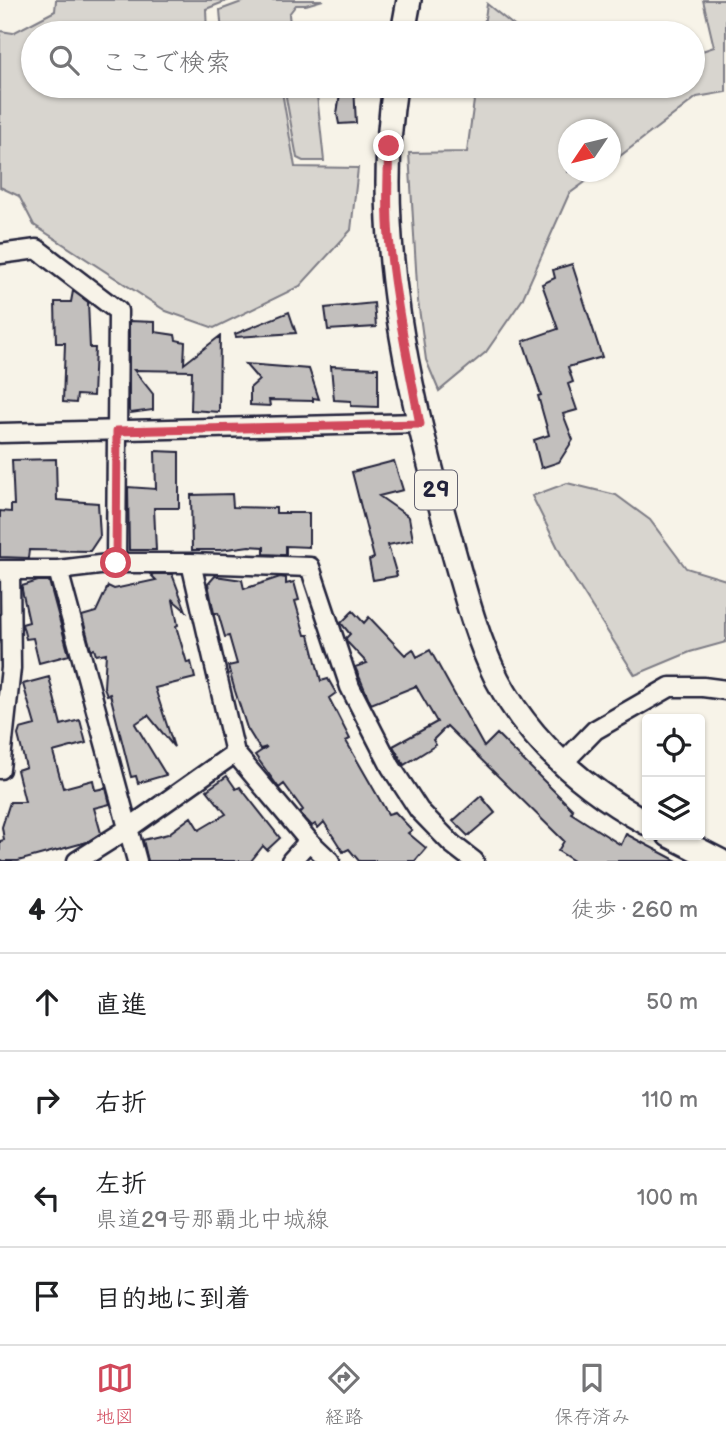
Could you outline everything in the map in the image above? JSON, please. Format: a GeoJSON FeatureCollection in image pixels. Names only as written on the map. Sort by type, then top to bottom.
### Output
{"type":"FeatureCollection","features":[{"type":"Feature","properties":{"kind":"main road"},"geometry":{"type":"LineString","coordinates":[[405,21],[409,0]]}},
{"type":"Feature","properties":{"kind":"main road","name":"29"},"geometry":{"type":"LineString","coordinates":[[394,98],[387,196],[389,237],[404,343],[434,482],[482,645],[511,702],[562,764],[596,791],[642,820]]}},
{"type":"Feature","properties":{"kind":"main road"},"geometry":{"type":"LineString","coordinates":[[675,840],[693,855],[720,861]]}},
{"type":"Feature","properties":{"kind":"street"},"geometry":{"type":"LineString","coordinates":[[0,254],[37,249],[118,311],[116,563]]}},
{"type":"Feature","properties":{"kind":"street"},"geometry":{"type":"LineString","coordinates":[[0,433],[420,424]]}},
{"type":"Feature","properties":{"kind":"street"},"geometry":{"type":"LineString","coordinates":[[0,769],[11,668],[5,570],[58,570],[116,563],[310,566],[350,687],[391,767],[419,810],[452,844],[474,861]]}},
{"type":"Feature","properties":{"kind":"street"},"geometry":{"type":"LineString","coordinates":[[191,563],[235,753],[309,841],[330,861]]}},
{"type":"Feature","properties":{"kind":"street"},"geometry":{"type":"LineString","coordinates":[[58,570],[136,861]]}},
{"type":"Feature","properties":{"kind":"street"},"geometry":{"type":"LineString","coordinates":[[562,764],[595,730],[670,687],[726,690]]}},
{"type":"Feature","properties":{"kind":"street"},"geometry":{"type":"LineString","coordinates":[[77,861],[127,830],[235,753]]}},
{"type":"Feature","properties":{"kind":"street"},"geometry":{"type":"LineString","coordinates":[[291,861],[309,841]]}},
{"type":"Feature","properties":{"kind":"shaded area"},"geometry":{"type":"Polygon","coordinates":[[[56,0],[229,0],[206,9],[206,21],[36,21],[55,11],[56,0]]]}},
{"type":"Feature","properties":{"kind":"shaded area"},"geometry":{"type":"Polygon","coordinates":[[[247,0],[323,0],[296,5],[289,14],[290,21],[221,21],[220,10],[247,0]]]}},
{"type":"Feature","properties":{"kind":"shaded area"},"geometry":{"type":"Polygon","coordinates":[[[703,0],[726,0],[726,92],[705,96],[705,50],[714,47],[703,0]]]}},
{"type":"Feature","properties":{"kind":"shaded area"},"geometry":{"type":"Polygon","coordinates":[[[487,4],[508,21],[485,21],[487,4]]]}},
{"type":"Feature","properties":{"kind":"shaded area"},"geometry":{"type":"Polygon","coordinates":[[[21,29],[21,98],[283,98],[295,167],[358,168],[351,230],[300,286],[214,328],[166,311],[34,225],[19,196],[0,187],[0,31],[13,33],[21,29]]]}},
{"type":"Feature","properties":{"kind":"shaded area"},"geometry":{"type":"Polygon","coordinates":[[[286,98],[317,98],[324,161],[303,161],[297,158],[286,98]]]}},
{"type":"Feature","properties":{"kind":"shaded area"},"geometry":{"type":"Polygon","coordinates":[[[474,98],[696,98],[621,155],[621,119],[558,119],[558,182],[585,182],[569,194],[522,300],[486,352],[439,391],[426,360],[418,301],[409,153],[467,152],[474,98]]]}},
{"type":"Feature","properties":{"kind":"shaded area"},"geometry":{"type":"Polygon","coordinates":[[[567,483],[616,495],[650,520],[686,568],[726,580],[726,642],[690,652],[635,675],[570,572],[532,496],[567,483]]]}},
{"type":"Feature","properties":{"kind":"building"},"geometry":{"type":"Polygon","coordinates":[[[339,98],[355,98],[356,123],[339,124],[337,114],[339,98]]]}},
{"type":"Feature","properties":{"kind":"building"},"geometry":{"type":"Polygon","coordinates":[[[572,264],[602,357],[568,367],[573,382],[568,384],[577,410],[563,414],[573,440],[559,462],[541,468],[534,440],[549,435],[538,396],[541,395],[523,341],[558,329],[542,284],[555,278],[553,270],[572,264]]]}},
{"type":"Feature","properties":{"kind":"building"},"geometry":{"type":"Polygon","coordinates":[[[73,291],[88,302],[90,348],[95,348],[93,396],[77,395],[76,403],[63,402],[65,343],[56,343],[55,302],[71,302],[73,291]]]}},
{"type":"Feature","properties":{"kind":"building"},"geometry":{"type":"Polygon","coordinates":[[[374,303],[376,327],[328,330],[325,308],[374,303]]]}},
{"type":"Feature","properties":{"kind":"building"},"geometry":{"type":"Polygon","coordinates":[[[289,312],[296,333],[236,337],[235,334],[289,312]]]}},
{"type":"Feature","properties":{"kind":"building"},"geometry":{"type":"Polygon","coordinates":[[[129,321],[155,322],[155,332],[175,335],[176,340],[185,342],[184,364],[220,336],[219,412],[191,410],[192,371],[134,370],[153,394],[153,410],[131,413],[129,321]]]}},
{"type":"Feature","properties":{"kind":"building"},"geometry":{"type":"Polygon","coordinates":[[[245,364],[309,369],[319,399],[269,400],[270,406],[250,405],[250,388],[259,380],[245,364]]]}},
{"type":"Feature","properties":{"kind":"building"},"geometry":{"type":"Polygon","coordinates":[[[331,366],[378,368],[378,407],[351,406],[351,401],[334,400],[331,366]]]}},
{"type":"Feature","properties":{"kind":"building"},"geometry":{"type":"Polygon","coordinates":[[[155,451],[179,452],[179,508],[154,508],[156,550],[129,550],[128,487],[156,489],[155,451]]]}},
{"type":"Feature","properties":{"kind":"building"},"geometry":{"type":"Polygon","coordinates":[[[56,459],[57,500],[98,503],[100,536],[90,551],[29,550],[28,558],[0,557],[0,511],[11,512],[11,505],[14,505],[12,460],[56,459]]]}},
{"type":"Feature","properties":{"kind":"building"},"geometry":{"type":"Polygon","coordinates":[[[394,461],[403,490],[379,496],[409,517],[413,540],[388,545],[397,576],[373,580],[369,560],[374,558],[352,472],[394,461]]]}},
{"type":"Feature","properties":{"kind":"building"},"geometry":{"type":"Polygon","coordinates":[[[232,494],[233,507],[276,508],[276,513],[309,513],[309,547],[286,546],[286,555],[264,554],[264,547],[249,546],[192,550],[191,495],[232,494]]]}},
{"type":"Feature","properties":{"kind":"building"},"geometry":{"type":"Polygon","coordinates":[[[150,574],[172,574],[186,611],[173,600],[178,625],[176,626],[187,663],[191,662],[195,678],[155,688],[174,747],[148,715],[135,724],[166,775],[138,783],[136,776],[131,777],[110,694],[107,695],[104,687],[106,653],[96,655],[94,649],[91,650],[82,616],[96,612],[108,586],[114,589],[156,580],[150,574]]]}},
{"type":"Feature","properties":{"kind":"building"},"geometry":{"type":"Polygon","coordinates":[[[215,576],[242,580],[244,589],[280,577],[286,578],[286,584],[294,582],[299,600],[295,601],[305,635],[309,635],[321,681],[328,679],[336,693],[329,698],[350,739],[346,741],[388,814],[395,812],[412,830],[408,833],[426,848],[415,861],[359,861],[349,849],[343,852],[324,822],[318,828],[315,824],[312,826],[300,813],[303,810],[284,784],[279,788],[255,755],[267,747],[260,749],[247,728],[235,691],[228,666],[237,664],[229,636],[225,637],[218,613],[214,613],[208,584],[215,576]]]}},
{"type":"Feature","properties":{"kind":"building"},"geometry":{"type":"Polygon","coordinates":[[[49,581],[69,655],[39,663],[33,638],[26,639],[22,624],[29,622],[22,586],[49,581]]]}},
{"type":"Feature","properties":{"kind":"building"},"geometry":{"type":"Polygon","coordinates":[[[353,611],[364,623],[369,617],[405,655],[413,649],[417,657],[430,650],[484,747],[497,734],[573,810],[571,813],[621,845],[626,834],[677,861],[574,861],[558,851],[564,841],[447,726],[433,740],[436,745],[404,765],[393,746],[437,722],[416,686],[371,704],[355,667],[367,663],[347,642],[346,638],[350,634],[341,623],[353,611]]]}},
{"type":"Feature","properties":{"kind":"building"},"geometry":{"type":"Polygon","coordinates":[[[49,677],[61,725],[80,720],[86,743],[53,752],[63,788],[93,780],[95,790],[106,788],[110,804],[94,808],[101,833],[87,842],[18,861],[0,861],[0,841],[4,840],[2,827],[10,802],[25,802],[17,770],[26,767],[18,735],[20,729],[35,725],[23,684],[49,677]]]}},
{"type":"Feature","properties":{"kind":"building"},"geometry":{"type":"Polygon","coordinates":[[[227,776],[236,789],[240,787],[280,838],[267,850],[263,846],[251,861],[148,861],[143,840],[168,834],[191,817],[199,830],[226,814],[207,790],[227,776]]]}},
{"type":"Feature","properties":{"kind":"building"},"geometry":{"type":"Polygon","coordinates":[[[481,796],[495,813],[468,836],[453,821],[481,796]]]}},
{"type":"Feature","properties":{"kind":"route"},"geometry":{"type":"LineString","coordinates":[[116,563],[117,431],[420,424],[404,343],[389,237],[389,146]]}}]}
